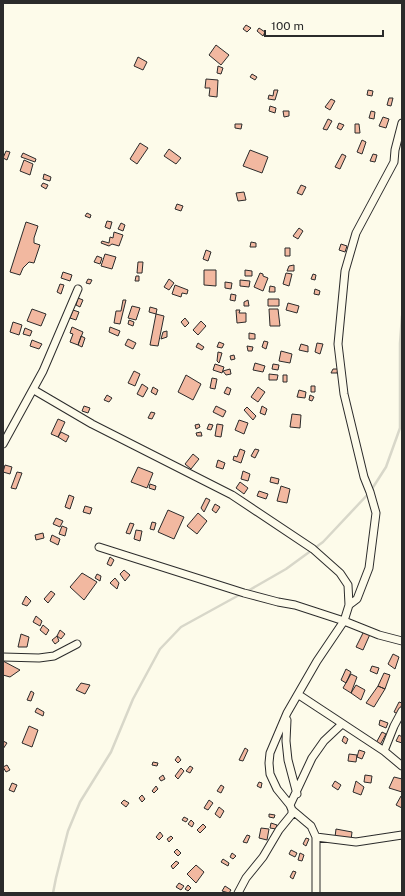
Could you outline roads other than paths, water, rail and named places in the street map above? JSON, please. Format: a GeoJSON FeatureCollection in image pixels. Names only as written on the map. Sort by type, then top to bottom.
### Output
{"type":"FeatureCollection","features":[{"type":"Feature","properties":{"kind":"street"},"geometry":{"type":"LineString","coordinates":[[349,606],[357,599],[369,568],[376,513],[364,478],[344,394],[338,344],[345,271],[356,233],[394,162],[395,150],[402,123]]}},
{"type":"Feature","properties":{"kind":"street"},"geometry":{"type":"LineString","coordinates":[[3,444],[34,390],[78,289]]}},
{"type":"Feature","properties":{"kind":"street"},"geometry":{"type":"LineString","coordinates":[[34,390],[92,424],[232,495],[313,549],[340,573],[348,584],[349,606],[344,621],[317,661],[287,714],[270,753],[270,774],[277,789],[291,807],[311,826],[316,838],[316,893]]}},
{"type":"Feature","properties":{"kind":"street"},"geometry":{"type":"LineString","coordinates":[[99,547],[244,593],[295,605],[402,642]]}},
{"type":"Feature","properties":{"kind":"street"},"geometry":{"type":"LineString","coordinates":[[3,657],[39,658],[54,656],[77,644]]}},
{"type":"Feature","properties":{"kind":"street"},"geometry":{"type":"LineString","coordinates":[[299,695],[384,751],[402,766]]}},
{"type":"Feature","properties":{"kind":"street"},"geometry":{"type":"LineString","coordinates":[[384,751],[402,711]]}},
{"type":"Feature","properties":{"kind":"street"},"geometry":{"type":"LineString","coordinates":[[287,714],[286,741],[288,760],[296,794]]}},
{"type":"Feature","properties":{"kind":"street"},"geometry":{"type":"LineString","coordinates":[[238,893],[246,878],[263,857],[279,830],[289,819],[291,807],[312,758],[324,741],[342,724]]}},
{"type":"Feature","properties":{"kind":"street"},"geometry":{"type":"LineString","coordinates":[[316,838],[356,842],[402,835]]}},
{"type":"Feature","properties":{"kind":"waterway"},"geometry":{"type":"LineString","coordinates":[[246,592],[286,569],[323,542],[370,492],[386,467],[400,428],[400,343],[402,316]]}},
{"type":"Feature","properties":{"kind":"waterway"},"geometry":{"type":"LineString","coordinates":[[53,893],[68,831],[80,802],[111,752],[133,699],[160,649],[181,627],[241,594]]}}]}
